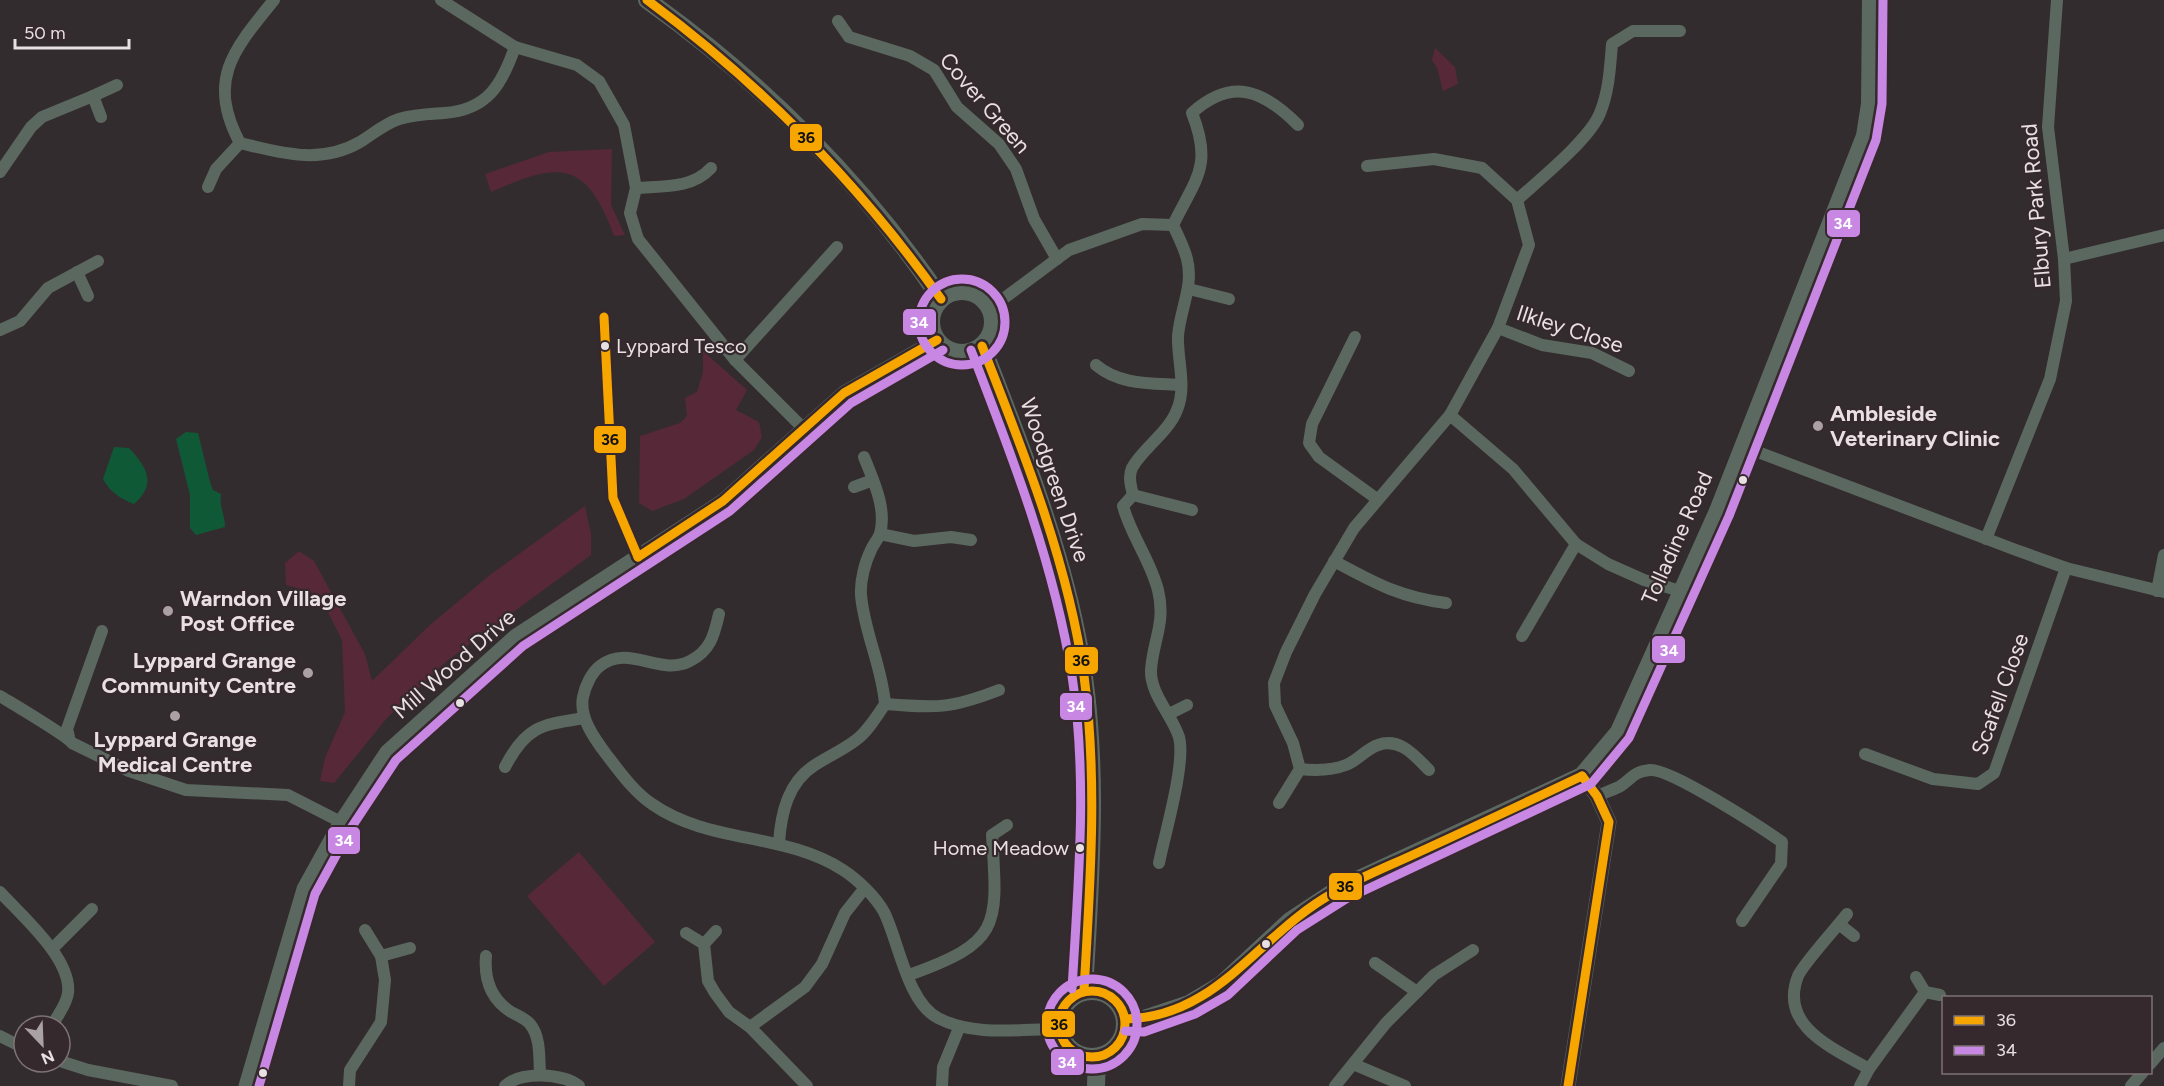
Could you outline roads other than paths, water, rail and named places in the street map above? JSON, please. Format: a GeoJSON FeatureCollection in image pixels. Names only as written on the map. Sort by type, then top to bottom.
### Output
{"type":"FeatureCollection","features":[{"type":"Feature","properties":{"kind":"main road"},"geometry":{"type":"LineString","coordinates":[[647,0],[761,91],[875,210],[912,255],[941,299]]}},
{"type":"Feature","properties":{"kind":"main road","name":"Tolladine Road"},"geometry":{"type":"LineString","coordinates":[[1582,776],[1619,732],[1680,591],[1718,511],[1865,136],[1870,104],[1871,0]]}},
{"type":"Feature","properties":{"kind":"main road"},"geometry":{"type":"LineString","coordinates":[[962,291],[972,293],[988,304],[993,322],[991,333],[982,346],[972,351],[957,352],[947,349],[937,340],[932,330],[931,318],[941,299],[950,293],[962,291]]}},
{"type":"Feature","properties":{"kind":"main road","name":"Woodgreen Drive"},"geometry":{"type":"LineString","coordinates":[[982,346],[1047,518],[1077,632],[1088,721],[1093,842],[1084,990]]}},
{"type":"Feature","properties":{"kind":"main road"},"geometry":{"type":"LineString","coordinates":[[1126,1019],[1152,1018],[1189,1004],[1221,985],[1290,921],[1340,888],[1582,776]]}},
{"type":"Feature","properties":{"kind":"main road"},"geometry":{"type":"LineString","coordinates":[[1084,990],[1101,991],[1117,1000],[1126,1019],[1125,1035],[1113,1051],[1097,1058],[1081,1056],[1066,1046],[1059,1029],[1059,1016],[1069,999],[1084,990]]}},
{"type":"Feature","properties":{"kind":"main road"},"geometry":{"type":"LineString","coordinates":[[1096,1086],[1097,1058]]}},
{"type":"Feature","properties":{"kind":"street"},"geometry":{"type":"LineString","coordinates":[[240,143],[228,121],[224,81],[239,43],[274,0]]}},
{"type":"Feature","properties":{"kind":"street"},"geometry":{"type":"LineString","coordinates":[[441,0],[515,46],[577,65],[599,81],[624,125],[636,188],[630,213],[638,239],[735,360],[804,429]]}},
{"type":"Feature","properties":{"kind":"street","name":"Elbury Park Road"},"geometry":{"type":"LineString","coordinates":[[1986,539],[2050,379],[2066,301],[2064,259],[2048,126],[2057,0]]}},
{"type":"Feature","properties":{"kind":"street","name":"Cover Green"},"geometry":{"type":"LineString","coordinates":[[838,21],[849,37],[910,56],[934,70],[957,107],[999,144],[1016,169],[1034,219],[1057,259]]}},
{"type":"Feature","properties":{"kind":"street"},"geometry":{"type":"LineString","coordinates":[[1517,200],[1569,153],[1600,115],[1609,82],[1612,44],[1633,31],[1680,31]]}},
{"type":"Feature","properties":{"kind":"street"},"geometry":{"type":"LineString","coordinates":[[240,143],[295,154],[331,155],[359,142],[388,122],[415,114],[466,110],[489,97],[505,76],[515,46]]}},
{"type":"Feature","properties":{"kind":"street"},"geometry":{"type":"LineString","coordinates":[[0,172],[31,127],[42,117],[117,85]]}},
{"type":"Feature","properties":{"kind":"street"},"geometry":{"type":"LineString","coordinates":[[1173,225],[1197,184],[1203,159],[1200,134],[1192,113],[1200,106],[1211,98],[1230,91],[1246,91],[1276,103],[1298,125]]}},
{"type":"Feature","properties":{"kind":"street"},"geometry":{"type":"LineString","coordinates":[[93,96],[101,117]]}},
{"type":"Feature","properties":{"kind":"street"},"geometry":{"type":"LineString","coordinates":[[208,187],[216,169],[240,143]]}},
{"type":"Feature","properties":{"kind":"street"},"geometry":{"type":"LineString","coordinates":[[1279,803],[1300,770],[1293,742],[1275,705],[1274,683],[1286,652],[1334,561],[1377,499],[1450,415],[1498,328],[1528,245],[1517,200],[1482,168],[1434,159],[1367,166]]}},
{"type":"Feature","properties":{"kind":"street"},"geometry":{"type":"LineString","coordinates":[[636,188],[685,184],[702,178],[711,168]]}},
{"type":"Feature","properties":{"kind":"street"},"geometry":{"type":"LineString","coordinates":[[988,304],[999,302],[1069,250],[1142,224],[1173,225]]}},
{"type":"Feature","properties":{"kind":"street"},"geometry":{"type":"LineString","coordinates":[[1133,495],[1129,479],[1132,467],[1157,441],[1177,410],[1181,385],[1178,338],[1181,311],[1189,289],[1187,259],[1173,225]]}},
{"type":"Feature","properties":{"kind":"street"},"geometry":{"type":"LineString","coordinates":[[2064,259],[2164,235]]}},
{"type":"Feature","properties":{"kind":"street"},"geometry":{"type":"LineString","coordinates":[[735,360],[837,247]]}},
{"type":"Feature","properties":{"kind":"street"},"geometry":{"type":"LineString","coordinates":[[0,330],[20,321],[48,288],[98,261]]}},
{"type":"Feature","properties":{"kind":"street"},"geometry":{"type":"LineString","coordinates":[[77,272],[88,296]]}},
{"type":"Feature","properties":{"kind":"street"},"geometry":{"type":"LineString","coordinates":[[1189,289],[1229,299]]}},
{"type":"Feature","properties":{"kind":"street","name":"Ilkley Close"},"geometry":{"type":"LineString","coordinates":[[1498,328],[1542,345],[1592,353],[1629,370]]}},
{"type":"Feature","properties":{"kind":"street"},"geometry":{"type":"LineString","coordinates":[[1355,337],[1312,424],[1310,443],[1319,457],[1377,499]]}},
{"type":"Feature","properties":{"kind":"street","name":"Mill Wood Drive"},"geometry":{"type":"LineString","coordinates":[[246,1086],[304,889],[341,822],[387,752],[516,636],[723,501],[844,393],[937,340]]}},
{"type":"Feature","properties":{"kind":"street"},"geometry":{"type":"LineString","coordinates":[[1096,365],[1105,373],[1135,383],[1181,385]]}},
{"type":"Feature","properties":{"kind":"street"},"geometry":{"type":"LineString","coordinates":[[1450,415],[1513,469],[1576,544],[1635,576],[1680,591]]}},
{"type":"Feature","properties":{"kind":"street"},"geometry":{"type":"LineString","coordinates":[[1742,446],[2066,567],[2160,592],[2164,555]]}},
{"type":"Feature","properties":{"kind":"street"},"geometry":{"type":"LineString","coordinates":[[779,843],[781,816],[787,798],[802,777],[813,766],[857,740],[885,704],[883,680],[865,617],[861,593],[870,552],[880,534],[881,513],[873,480],[864,457]]}},
{"type":"Feature","properties":{"kind":"street"},"geometry":{"type":"LineString","coordinates":[[854,487],[873,480]]}},
{"type":"Feature","properties":{"kind":"street"},"geometry":{"type":"LineString","coordinates":[[1133,495],[1192,510]]}},
{"type":"Feature","properties":{"kind":"street"},"geometry":{"type":"LineString","coordinates":[[1133,495],[1123,506],[1129,530],[1146,555],[1158,591],[1161,627],[1151,671],[1156,692],[1169,714],[1179,739],[1179,766],[1159,863]]}},
{"type":"Feature","properties":{"kind":"street"},"geometry":{"type":"LineString","coordinates":[[880,534],[914,541],[951,537],[971,540]]}},
{"type":"Feature","properties":{"kind":"street"},"geometry":{"type":"LineString","coordinates":[[1522,636],[1576,544]]}},
{"type":"Feature","properties":{"kind":"street"},"geometry":{"type":"LineString","coordinates":[[1334,561],[1379,585],[1413,599],[1446,603]]}},
{"type":"Feature","properties":{"kind":"street","name":"Scafell Close"},"geometry":{"type":"LineString","coordinates":[[1865,753],[1933,779],[1978,784],[1994,773],[2066,567]]}},
{"type":"Feature","properties":{"kind":"street"},"geometry":{"type":"LineString","coordinates":[[719,614],[714,635],[704,654],[680,667],[661,666],[635,657],[610,658],[594,671],[583,697],[584,718],[623,776],[650,803],[679,820],[720,833],[779,843],[843,870],[864,888],[883,910],[918,1001],[936,1017],[959,1028],[1059,1029]]}},
{"type":"Feature","properties":{"kind":"street"},"geometry":{"type":"LineString","coordinates":[[102,632],[67,729],[72,743],[119,766],[173,786],[206,793],[240,791],[288,795],[341,822]]}},
{"type":"Feature","properties":{"kind":"street"},"geometry":{"type":"LineString","coordinates":[[885,704],[934,708],[960,705],[999,690]]}},
{"type":"Feature","properties":{"kind":"street"},"geometry":{"type":"LineString","coordinates":[[0,696],[42,724],[69,737]]}},
{"type":"Feature","properties":{"kind":"street"},"geometry":{"type":"LineString","coordinates":[[1169,714],[1188,705]]}},
{"type":"Feature","properties":{"kind":"street"},"geometry":{"type":"LineString","coordinates":[[504,766],[524,736],[539,728],[584,718]]}},
{"type":"Feature","properties":{"kind":"street"},"geometry":{"type":"LineString","coordinates":[[1300,770],[1320,772],[1347,765],[1377,745],[1394,743],[1410,751],[1429,770]]}},
{"type":"Feature","properties":{"kind":"street"},"geometry":{"type":"LineString","coordinates":[[1597,796],[1620,786],[1633,773],[1653,770],[1688,785],[1755,823],[1782,842],[1781,864],[1742,921]]}},
{"type":"Feature","properties":{"kind":"street"},"geometry":{"type":"LineString","coordinates":[[1568,1086],[1609,822],[1597,796],[1582,776]]}},
{"type":"Feature","properties":{"kind":"street"},"geometry":{"type":"LineString","coordinates":[[909,975],[948,961],[970,949],[988,928],[996,902],[992,835],[1007,825]]}},
{"type":"Feature","properties":{"kind":"street"},"geometry":{"type":"LineString","coordinates":[[750,1027],[805,987],[822,964],[846,913],[864,888]]}},
{"type":"Feature","properties":{"kind":"street"},"geometry":{"type":"LineString","coordinates":[[0,892],[52,948],[69,978],[68,996],[58,1014]]}},
{"type":"Feature","properties":{"kind":"street"},"geometry":{"type":"LineString","coordinates":[[52,948],[92,909]]}},
{"type":"Feature","properties":{"kind":"street"},"geometry":{"type":"LineString","coordinates":[[1854,936],[1843,919],[1798,976],[1796,1006],[1800,1022],[1818,1039],[1869,1069]]}},
{"type":"Feature","properties":{"kind":"street"},"geometry":{"type":"LineString","coordinates":[[349,1086],[350,1070],[381,1022],[385,980],[381,956],[365,930]]}},
{"type":"Feature","properties":{"kind":"street"},"geometry":{"type":"LineString","coordinates":[[716,931],[705,944],[708,981],[729,1012],[750,1027],[807,1086]]}},
{"type":"Feature","properties":{"kind":"street"},"geometry":{"type":"LineString","coordinates":[[686,933],[705,944]]}},
{"type":"Feature","properties":{"kind":"street"},"geometry":{"type":"LineString","coordinates":[[381,956],[410,948]]}},
{"type":"Feature","properties":{"kind":"street"},"geometry":{"type":"LineString","coordinates":[[1335,1086],[1386,1023],[1434,975],[1473,950]]}},
{"type":"Feature","properties":{"kind":"street"},"geometry":{"type":"LineString","coordinates":[[486,956],[485,977],[493,993],[502,1006],[531,1025],[539,1044],[540,1074]]}},
{"type":"Feature","properties":{"kind":"street"},"geometry":{"type":"LineString","coordinates":[[1375,963],[1417,992]]}},
{"type":"Feature","properties":{"kind":"street"},"geometry":{"type":"LineString","coordinates":[[1916,977],[1925,992],[1940,995]]}},
{"type":"Feature","properties":{"kind":"street"},"geometry":{"type":"LineString","coordinates":[[1860,1086],[1869,1069],[1925,992]]}},
{"type":"Feature","properties":{"kind":"street"},"geometry":{"type":"LineString","coordinates":[[942,1086],[943,1067],[959,1028]]}},
{"type":"Feature","properties":{"kind":"street"},"geometry":{"type":"LineString","coordinates":[[2152,1063],[2164,1048]]}},
{"type":"Feature","properties":{"kind":"street"},"geometry":{"type":"LineString","coordinates":[[72,1064],[138,1083],[172,1086]]}},
{"type":"Feature","properties":{"kind":"street"},"geometry":{"type":"LineString","coordinates":[[1353,1064],[1405,1086]]}},
{"type":"Feature","properties":{"kind":"street"},"geometry":{"type":"LineString","coordinates":[[506,1086],[510,1082],[540,1074],[579,1086]]}},
{"type":"Feature","properties":{"kind":"street"},"geometry":{"type":"LineString","coordinates":[[2131,1086],[2141,1074]]}},
{"type":"Feature","properties":{"kind":"place","name":"Lyppard Tesco"},"geometry":{"type":"Point","coordinates":[605,346]}},
{"type":"Feature","properties":{"kind":"place","name":"Ambleside Veterinary Clinic"},"geometry":{"type":"Point","coordinates":[1818,426]}},
{"type":"Feature","properties":{"kind":"place","name":"Warndon Village Post Office"},"geometry":{"type":"Point","coordinates":[168,611]}},
{"type":"Feature","properties":{"kind":"place","name":"Lyppard Grange Community Centre"},"geometry":{"type":"Point","coordinates":[308,673]}},
{"type":"Feature","properties":{"kind":"place","name":"Lyppard Grange Medical Centre"},"geometry":{"type":"Point","coordinates":[175,716]}},
{"type":"Feature","properties":{"kind":"place","name":"Home Meadow"},"geometry":{"type":"Point","coordinates":[1080,848]}}]}
